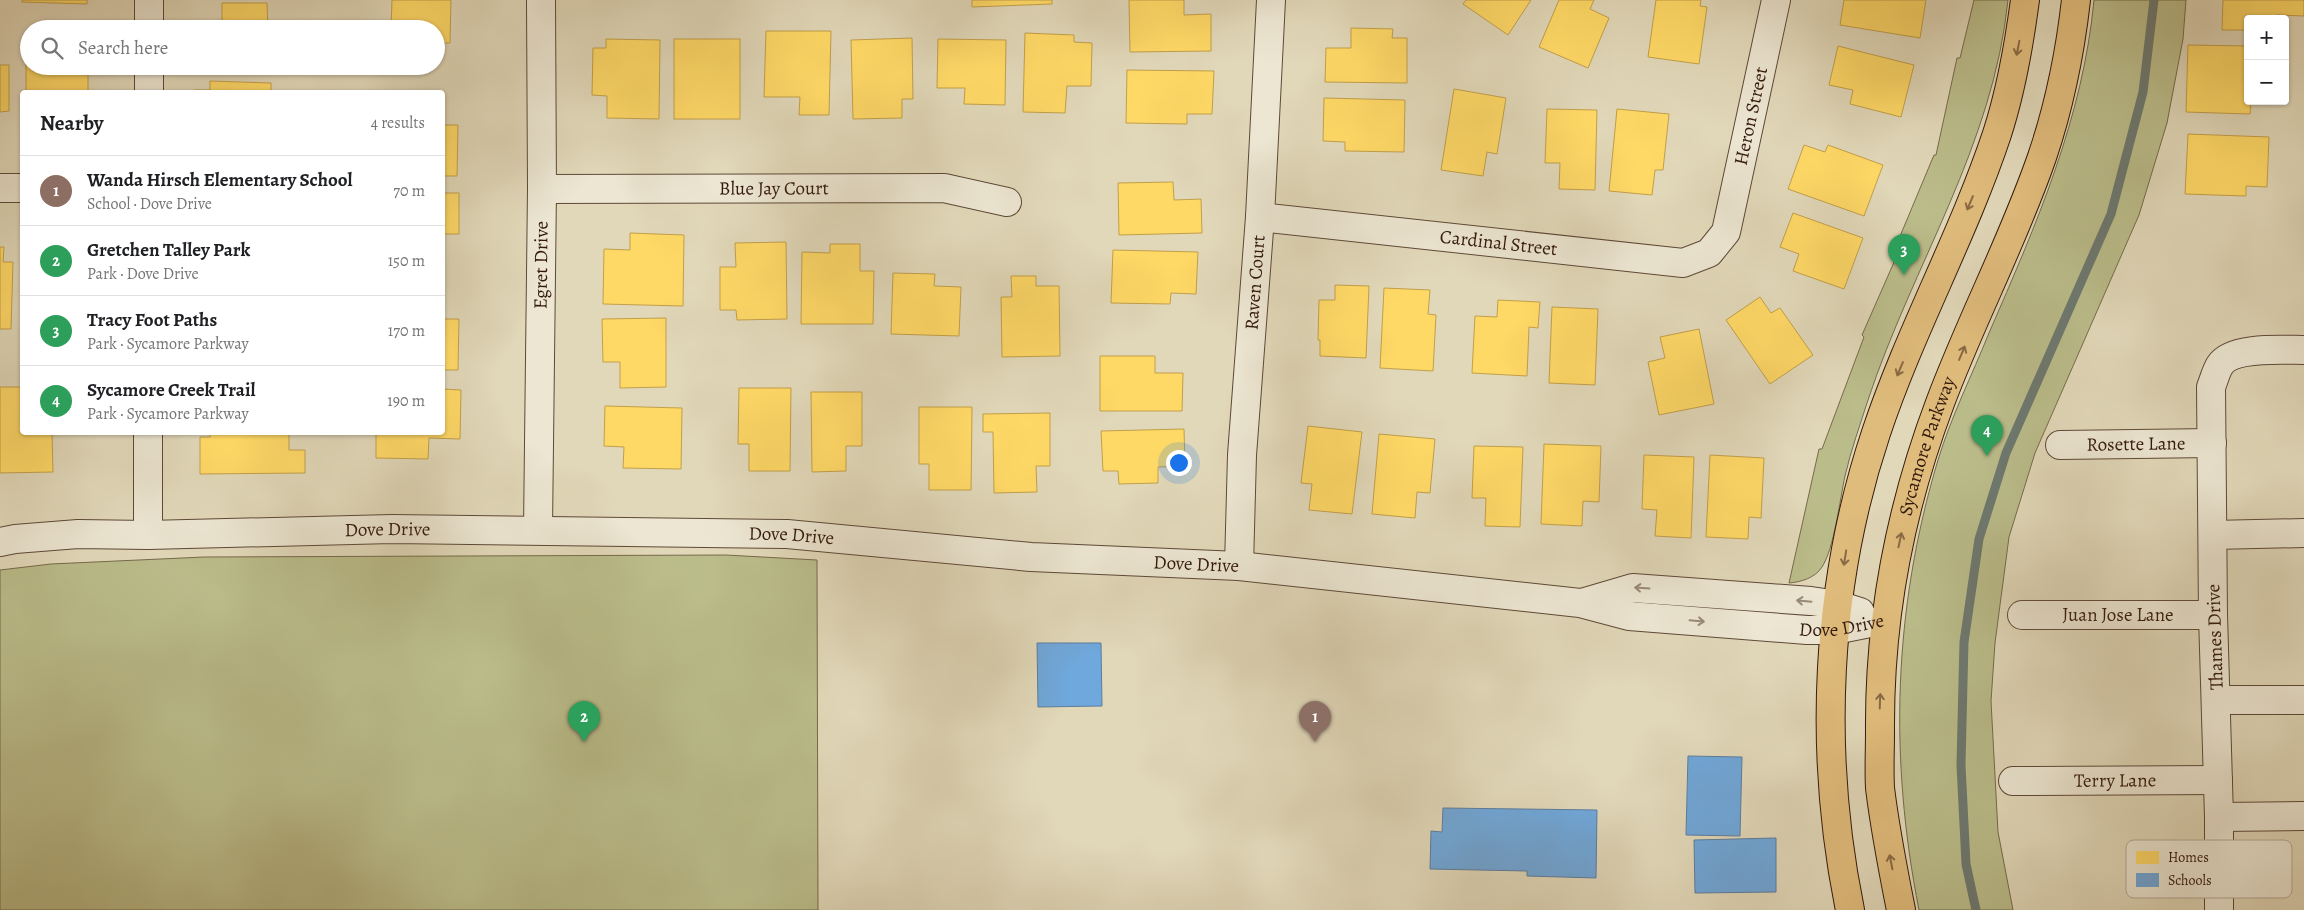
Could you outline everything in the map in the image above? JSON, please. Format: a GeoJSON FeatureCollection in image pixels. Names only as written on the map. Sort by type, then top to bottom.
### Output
{"type":"FeatureCollection","features":[{"type":"Feature","properties":{"kind":"main road"},"geometry":{"type":"LineString","coordinates":[[1850,910],[1841,865],[1834,800],[1831,737],[1832,674],[1836,617],[1855,508],[1876,432],[1978,185],[1997,133],[2012,79],[2026,0]]}},
{"type":"Feature","properties":{"kind":"main road","name":"Sycamore Parkway"},"geometry":{"type":"LineString","coordinates":[[1901,910],[1888,846],[1880,786],[1880,705],[1885,620],[1907,505],[1941,400],[2024,206],[2042,156],[2066,62],[2076,0]]}},
{"type":"Feature","properties":{"kind":"street"},"geometry":{"type":"LineString","coordinates":[[149,0],[149,20]]}},
{"type":"Feature","properties":{"kind":"street","name":"Egret Drive"},"geometry":{"type":"LineString","coordinates":[[538,529],[542,189],[541,0]]}},
{"type":"Feature","properties":{"kind":"street","name":"Raven Court"},"geometry":{"type":"LineString","coordinates":[[1239,566],[1242,455],[1260,217],[1271,0]]}},
{"type":"Feature","properties":{"kind":"street","name":"Heron Street"},"geometry":{"type":"LineString","coordinates":[[1726,232],[1776,0]]}},
{"type":"Feature","properties":{"kind":"street"},"geometry":{"type":"LineString","coordinates":[[149,75],[149,90]]}},
{"type":"Feature","properties":{"kind":"street"},"geometry":{"type":"LineString","coordinates":[[0,188],[20,188]]}},
{"type":"Feature","properties":{"kind":"street","name":"Blue Jay Court"},"geometry":{"type":"LineString","coordinates":[[542,189],[944,188],[1007,202]]}},
{"type":"Feature","properties":{"kind":"street","name":"Cardinal Street"},"geometry":{"type":"LineString","coordinates":[[1260,217],[1683,263],[1709,253],[1726,232]]}},
{"type":"Feature","properties":{"kind":"street","name":"Thames Drive"},"geometry":{"type":"LineString","coordinates":[[2219,840],[2213,615],[2211,387],[2220,364],[2227,358],[2247,352],[2304,350]]}},
{"type":"Feature","properties":{"kind":"street"},"geometry":{"type":"LineString","coordinates":[[148,435],[148,535]]}},
{"type":"Feature","properties":{"kind":"street","name":"Rosette Lane"},"geometry":{"type":"LineString","coordinates":[[2060,444],[2212,443]]}},
{"type":"Feature","properties":{"kind":"street","name":"Dove Drive"},"geometry":{"type":"LineString","coordinates":[[0,542],[78,534],[148,535],[392,529],[538,529],[788,534],[1031,557],[1239,566],[1580,603],[1633,588],[1836,617],[1885,620]]}},
{"type":"Feature","properties":{"kind":"street"},"geometry":{"type":"LineString","coordinates":[[2212,535],[2304,533]]}},
{"type":"Feature","properties":{"kind":"street","name":"Juan Jose Lane"},"geometry":{"type":"LineString","coordinates":[[2022,615],[2213,615]]}},
{"type":"Feature","properties":{"kind":"street"},"geometry":{"type":"LineString","coordinates":[[2216,700],[2304,700]]}},
{"type":"Feature","properties":{"kind":"street","name":"Terry Lane"},"geometry":{"type":"LineString","coordinates":[[2013,781],[2218,780]]}},
{"type":"Feature","properties":{"kind":"street"},"geometry":{"type":"LineString","coordinates":[[2219,817],[2304,816]]}},
{"type":"Feature","properties":{"kind":"green space"},"geometry":{"type":"Polygon","coordinates":[[[1974,0],[2008,0],[2000,54],[1986,105],[1969,155],[1886,350],[1868,400],[1847,466],[1833,536],[1826,559],[1819,571],[1812,577],[1789,583],[1819,449],[1822,449],[1864,337],[1862,335],[1902,244],[1898,241],[1934,155],[1936,155],[1957,58],[1960,58],[1974,0]]]}},
{"type":"Feature","properties":{"kind":"green space"},"geometry":{"type":"Polygon","coordinates":[[[2094,0],[2186,0],[2183,39],[2167,123],[2139,215],[2035,453],[2009,537],[1995,643],[1991,701],[1998,832],[2013,910],[1919,910],[1909,853],[1903,797],[1900,740],[1900,684],[1904,628],[1912,572],[1923,516],[1943,444],[2024,252],[2055,170],[2080,87],[2094,0]]]}},
{"type":"Feature","properties":{"kind":"green space"},"geometry":{"type":"Polygon","coordinates":[[[726,555],[817,560],[818,910],[0,910],[0,570],[51,564],[204,557],[726,555]]]}},
{"type":"Feature","properties":{"kind":"building: Homes"},"geometry":{"type":"Polygon","coordinates":[[[22,0],[87,0],[87,4],[22,2],[22,0]]]}},
{"type":"Feature","properties":{"kind":"building: Homes"},"geometry":{"type":"Polygon","coordinates":[[[392,0],[451,0],[450,43],[445,43],[445,20],[391,20],[392,0]]]}},
{"type":"Feature","properties":{"kind":"building: Homes"},"geometry":{"type":"Polygon","coordinates":[[[972,0],[1052,0],[1052,4],[972,7],[972,0]]]}},
{"type":"Feature","properties":{"kind":"building: Homes"},"geometry":{"type":"Polygon","coordinates":[[[1129,0],[1184,0],[1184,15],[1211,14],[1211,51],[1130,52],[1129,0]]]}},
{"type":"Feature","properties":{"kind":"building: Homes"},"geometry":{"type":"Polygon","coordinates":[[[1466,0],[1531,0],[1508,35],[1463,4],[1466,0]]]}},
{"type":"Feature","properties":{"kind":"building: Homes"},"geometry":{"type":"Polygon","coordinates":[[[1559,0],[1594,0],[1590,9],[1609,18],[1588,68],[1539,47],[1559,0]]]}},
{"type":"Feature","properties":{"kind":"building: Homes"},"geometry":{"type":"Polygon","coordinates":[[[1656,0],[1701,0],[1700,6],[1707,7],[1699,64],[1648,57],[1656,0]]]}},
{"type":"Feature","properties":{"kind":"building: Homes"},"geometry":{"type":"Polygon","coordinates":[[[1844,0],[1926,0],[1920,38],[1840,25],[1844,0]]]}},
{"type":"Feature","properties":{"kind":"building: Homes"},"geometry":{"type":"Polygon","coordinates":[[[2223,0],[2304,0],[2304,16],[2244,15],[2244,30],[2222,30],[2223,0]]]}},
{"type":"Feature","properties":{"kind":"building: Homes"},"geometry":{"type":"Polygon","coordinates":[[[222,3],[267,3],[268,20],[222,20],[222,3]]]}},
{"type":"Feature","properties":{"kind":"building: Homes"},"geometry":{"type":"Polygon","coordinates":[[[1351,28],[1393,29],[1392,38],[1407,38],[1407,83],[1325,82],[1326,48],[1351,48],[1351,28]]]}},
{"type":"Feature","properties":{"kind":"building: Homes"},"geometry":{"type":"Polygon","coordinates":[[[766,31],[831,31],[829,115],[799,115],[800,97],[764,97],[766,31]]]}},
{"type":"Feature","properties":{"kind":"building: Homes"},"geometry":{"type":"Polygon","coordinates":[[[1025,33],[1074,35],[1074,42],[1092,43],[1091,86],[1067,86],[1065,113],[1023,112],[1025,33]]]}},
{"type":"Feature","properties":{"kind":"building: Homes"},"geometry":{"type":"Polygon","coordinates":[[[912,38],[913,99],[902,99],[902,118],[853,119],[851,40],[912,38]]]}},
{"type":"Feature","properties":{"kind":"building: Homes"},"geometry":{"type":"Polygon","coordinates":[[[606,39],[660,40],[659,119],[607,118],[607,96],[592,95],[593,48],[606,48],[606,39]]]}},
{"type":"Feature","properties":{"kind":"building: Homes"},"geometry":{"type":"Polygon","coordinates":[[[674,39],[740,39],[740,119],[674,119],[674,39]]]}},
{"type":"Feature","properties":{"kind":"building: Homes"},"geometry":{"type":"Polygon","coordinates":[[[938,39],[1006,40],[1005,105],[964,104],[965,88],[937,88],[938,39]]]}},
{"type":"Feature","properties":{"kind":"building: Homes"},"geometry":{"type":"Polygon","coordinates":[[[2188,45],[2244,46],[2244,105],[2251,105],[2250,114],[2186,112],[2188,45]]]}},
{"type":"Feature","properties":{"kind":"building: Homes"},"geometry":{"type":"Polygon","coordinates":[[[1838,46],[1914,65],[1901,117],[1850,104],[1853,90],[1829,85],[1838,46]]]}},
{"type":"Feature","properties":{"kind":"building: Homes"},"geometry":{"type":"Polygon","coordinates":[[[0,65],[9,65],[9,111],[0,112],[0,65]]]}},
{"type":"Feature","properties":{"kind":"building: Homes"},"geometry":{"type":"Polygon","coordinates":[[[1127,70],[1214,71],[1212,114],[1187,114],[1187,124],[1126,123],[1127,70]]]}},
{"type":"Feature","properties":{"kind":"building: Homes"},"geometry":{"type":"Polygon","coordinates":[[[26,75],[88,75],[88,90],[26,90],[26,75]]]}},
{"type":"Feature","properties":{"kind":"building: Homes"},"geometry":{"type":"Polygon","coordinates":[[[210,81],[271,83],[271,90],[210,90],[210,81]]]}},
{"type":"Feature","properties":{"kind":"building: Homes"},"geometry":{"type":"Polygon","coordinates":[[[1454,89],[1506,98],[1497,154],[1487,152],[1483,176],[1441,170],[1454,89]]]}},
{"type":"Feature","properties":{"kind":"building: Homes"},"geometry":{"type":"Polygon","coordinates":[[[1324,98],[1405,100],[1404,152],[1345,151],[1345,142],[1323,141],[1324,98]]]}},
{"type":"Feature","properties":{"kind":"building: Homes"},"geometry":{"type":"Polygon","coordinates":[[[1547,109],[1597,110],[1595,190],[1559,189],[1560,163],[1545,163],[1547,109]]]}},
{"type":"Feature","properties":{"kind":"building: Homes"},"geometry":{"type":"Polygon","coordinates":[[[1617,109],[1669,114],[1663,170],[1655,170],[1652,195],[1609,191],[1617,109]]]}},
{"type":"Feature","properties":{"kind":"building: Homes"},"geometry":{"type":"Polygon","coordinates":[[[445,125],[458,125],[457,176],[445,176],[445,125]]]}},
{"type":"Feature","properties":{"kind":"building: Homes"},"geometry":{"type":"Polygon","coordinates":[[[2188,134],[2269,137],[2267,187],[2246,186],[2246,196],[2185,194],[2188,134]]]}},
{"type":"Feature","properties":{"kind":"building: Homes"},"geometry":{"type":"Polygon","coordinates":[[[1804,145],[1825,152],[1828,145],[1883,165],[1864,216],[1788,189],[1804,145]]]}},
{"type":"Feature","properties":{"kind":"building: Homes"},"geometry":{"type":"Polygon","coordinates":[[[1173,182],[1174,200],[1201,199],[1202,233],[1119,235],[1118,183],[1173,182]]]}},
{"type":"Feature","properties":{"kind":"building: Homes"},"geometry":{"type":"Polygon","coordinates":[[[445,193],[459,193],[459,234],[445,234],[445,193]]]}},
{"type":"Feature","properties":{"kind":"building: Homes"},"geometry":{"type":"Polygon","coordinates":[[[1793,213],[1863,238],[1844,289],[1793,271],[1799,254],[1780,247],[1793,213]]]}},
{"type":"Feature","properties":{"kind":"building: Homes"},"geometry":{"type":"Polygon","coordinates":[[[630,233],[684,235],[683,306],[603,304],[604,249],[630,250],[630,233]]]}},
{"type":"Feature","properties":{"kind":"building: Homes"},"geometry":{"type":"Polygon","coordinates":[[[786,242],[787,319],[737,320],[736,310],[720,310],[720,267],[736,267],[735,243],[786,242]]]}},
{"type":"Feature","properties":{"kind":"building: Homes"},"geometry":{"type":"Polygon","coordinates":[[[830,244],[860,244],[860,271],[874,271],[873,324],[801,324],[802,252],[830,253],[830,244]]]}},
{"type":"Feature","properties":{"kind":"building: Homes"},"geometry":{"type":"Polygon","coordinates":[[[0,247],[4,247],[3,262],[13,262],[11,329],[0,329],[0,247]]]}},
{"type":"Feature","properties":{"kind":"building: Homes"},"geometry":{"type":"Polygon","coordinates":[[[1113,250],[1198,252],[1196,294],[1171,293],[1170,304],[1111,303],[1113,250]]]}},
{"type":"Feature","properties":{"kind":"building: Homes"},"geometry":{"type":"Polygon","coordinates":[[[893,273],[935,274],[934,286],[961,287],[959,336],[891,334],[893,273]]]}},
{"type":"Feature","properties":{"kind":"building: Homes"},"geometry":{"type":"Polygon","coordinates":[[[1011,276],[1036,276],[1036,286],[1059,286],[1060,356],[1002,357],[1001,297],[1012,297],[1011,276]]]}},
{"type":"Feature","properties":{"kind":"building: Homes"},"geometry":{"type":"Polygon","coordinates":[[[1335,285],[1369,286],[1366,358],[1320,356],[1320,340],[1318,340],[1319,300],[1335,300],[1335,285]]]}},
{"type":"Feature","properties":{"kind":"building: Homes"},"geometry":{"type":"Polygon","coordinates":[[[1384,288],[1430,290],[1428,314],[1436,315],[1433,371],[1380,368],[1384,288]]]}},
{"type":"Feature","properties":{"kind":"building: Homes"},"geometry":{"type":"Polygon","coordinates":[[[1760,297],[1771,313],[1780,308],[1813,355],[1770,384],[1726,320],[1760,297]]]}},
{"type":"Feature","properties":{"kind":"building: Homes"},"geometry":{"type":"Polygon","coordinates":[[[1498,300],[1540,302],[1538,328],[1529,327],[1527,376],[1472,373],[1475,316],[1497,317],[1498,300]]]}},
{"type":"Feature","properties":{"kind":"building: Homes"},"geometry":{"type":"Polygon","coordinates":[[[1552,307],[1598,309],[1595,385],[1549,383],[1552,307]]]}},
{"type":"Feature","properties":{"kind":"building: Homes"},"geometry":{"type":"Polygon","coordinates":[[[666,318],[666,387],[620,388],[620,362],[603,362],[602,319],[666,318]]]}},
{"type":"Feature","properties":{"kind":"building: Homes"},"geometry":{"type":"Polygon","coordinates":[[[445,319],[459,319],[458,370],[445,370],[445,319]]]}},
{"type":"Feature","properties":{"kind":"building: Homes"},"geometry":{"type":"Polygon","coordinates":[[[1699,329],[1714,404],[1659,415],[1648,362],[1665,358],[1660,337],[1699,329]]]}},
{"type":"Feature","properties":{"kind":"building: Homes"},"geometry":{"type":"Polygon","coordinates":[[[1100,356],[1155,356],[1155,373],[1183,373],[1182,411],[1100,411],[1100,356]]]}},
{"type":"Feature","properties":{"kind":"building: Homes"},"geometry":{"type":"Polygon","coordinates":[[[0,387],[20,387],[20,435],[52,435],[53,472],[0,473],[0,387]]]}},
{"type":"Feature","properties":{"kind":"building: Homes"},"geometry":{"type":"Polygon","coordinates":[[[739,388],[791,388],[790,471],[749,471],[749,444],[738,444],[739,388]]]}},
{"type":"Feature","properties":{"kind":"building: Homes"},"geometry":{"type":"Polygon","coordinates":[[[445,389],[461,390],[460,439],[429,438],[428,459],[376,458],[376,435],[445,435],[445,389]]]}},
{"type":"Feature","properties":{"kind":"building: Homes"},"geometry":{"type":"Polygon","coordinates":[[[811,392],[862,392],[862,446],[846,446],[846,471],[812,472],[811,392]]]}},
{"type":"Feature","properties":{"kind":"building: Homes"},"geometry":{"type":"Polygon","coordinates":[[[605,406],[682,408],[681,469],[623,468],[624,447],[604,446],[605,406]]]}},
{"type":"Feature","properties":{"kind":"building: Homes"},"geometry":{"type":"Polygon","coordinates":[[[919,407],[972,407],[971,490],[929,490],[929,464],[919,464],[919,407]]]}},
{"type":"Feature","properties":{"kind":"building: Homes"},"geometry":{"type":"Polygon","coordinates":[[[1050,413],[1050,466],[1036,466],[1037,492],[994,493],[993,432],[983,432],[983,414],[1050,413]]]}},
{"type":"Feature","properties":{"kind":"building: Homes"},"geometry":{"type":"Polygon","coordinates":[[[1308,426],[1362,432],[1352,514],[1309,510],[1312,484],[1301,483],[1308,426]]]}},
{"type":"Feature","properties":{"kind":"building: Homes"},"geometry":{"type":"Polygon","coordinates":[[[1184,429],[1185,466],[1158,467],[1158,483],[1119,484],[1118,471],[1103,471],[1101,431],[1184,429]]]}},
{"type":"Feature","properties":{"kind":"building: Homes"},"geometry":{"type":"Polygon","coordinates":[[[1379,434],[1435,439],[1430,493],[1417,492],[1415,518],[1372,514],[1379,434]]]}},
{"type":"Feature","properties":{"kind":"building: Homes"},"geometry":{"type":"Polygon","coordinates":[[[210,435],[289,435],[289,450],[305,450],[305,473],[200,474],[200,437],[210,437],[210,435]]]}},
{"type":"Feature","properties":{"kind":"building: Homes"},"geometry":{"type":"Polygon","coordinates":[[[1544,444],[1601,446],[1599,502],[1583,501],[1582,526],[1541,524],[1544,444]]]}},
{"type":"Feature","properties":{"kind":"building: Homes"},"geometry":{"type":"Polygon","coordinates":[[[1474,446],[1523,447],[1520,527],[1485,526],[1486,498],[1472,498],[1474,446]]]}},
{"type":"Feature","properties":{"kind":"building: Homes"},"geometry":{"type":"Polygon","coordinates":[[[1644,455],[1694,457],[1691,538],[1655,536],[1657,510],[1642,509],[1644,455]]]}},
{"type":"Feature","properties":{"kind":"building: Homes"},"geometry":{"type":"Polygon","coordinates":[[[1710,455],[1764,458],[1761,518],[1749,517],[1748,539],[1706,537],[1710,455]]]}},
{"type":"Feature","properties":{"kind":"building: Schools"},"geometry":{"type":"Polygon","coordinates":[[[1037,643],[1101,643],[1102,706],[1038,707],[1037,643]]]}},
{"type":"Feature","properties":{"kind":"building: Schools"},"geometry":{"type":"Polygon","coordinates":[[[1688,756],[1742,757],[1740,836],[1686,835],[1688,756]]]}},
{"type":"Feature","properties":{"kind":"building: Schools"},"geometry":{"type":"Polygon","coordinates":[[[1443,808],[1597,810],[1596,878],[1527,876],[1527,871],[1430,869],[1431,831],[1442,832],[1443,808]]]}},
{"type":"Feature","properties":{"kind":"building: Schools"},"geometry":{"type":"Polygon","coordinates":[[[1776,838],[1776,892],[1695,893],[1694,840],[1776,838]]]}},
{"type":"Feature","properties":{"kind":"waterway"},"geometry":{"type":"LineString","coordinates":[[1976,910],[1966,864],[1961,765],[1964,642],[1979,539],[2006,453],[2111,214],[2143,92],[2154,0]]}},
{"type":"Feature","properties":{"kind":"place","name":"Tracy Foot Paths"},"geometry":{"type":"Point","coordinates":[1904,275]}},
{"type":"Feature","properties":{"kind":"place","name":"Sycamore Creek Trail"},"geometry":{"type":"Point","coordinates":[1987,456]}},
{"type":"Feature","properties":{"kind":"place","name":"Gretchen Talley Park"},"geometry":{"type":"Point","coordinates":[584,742]}},
{"type":"Feature","properties":{"kind":"place","name":"Wanda Hirsch Elementary School"},"geometry":{"type":"Point","coordinates":[1315,742]}}]}
